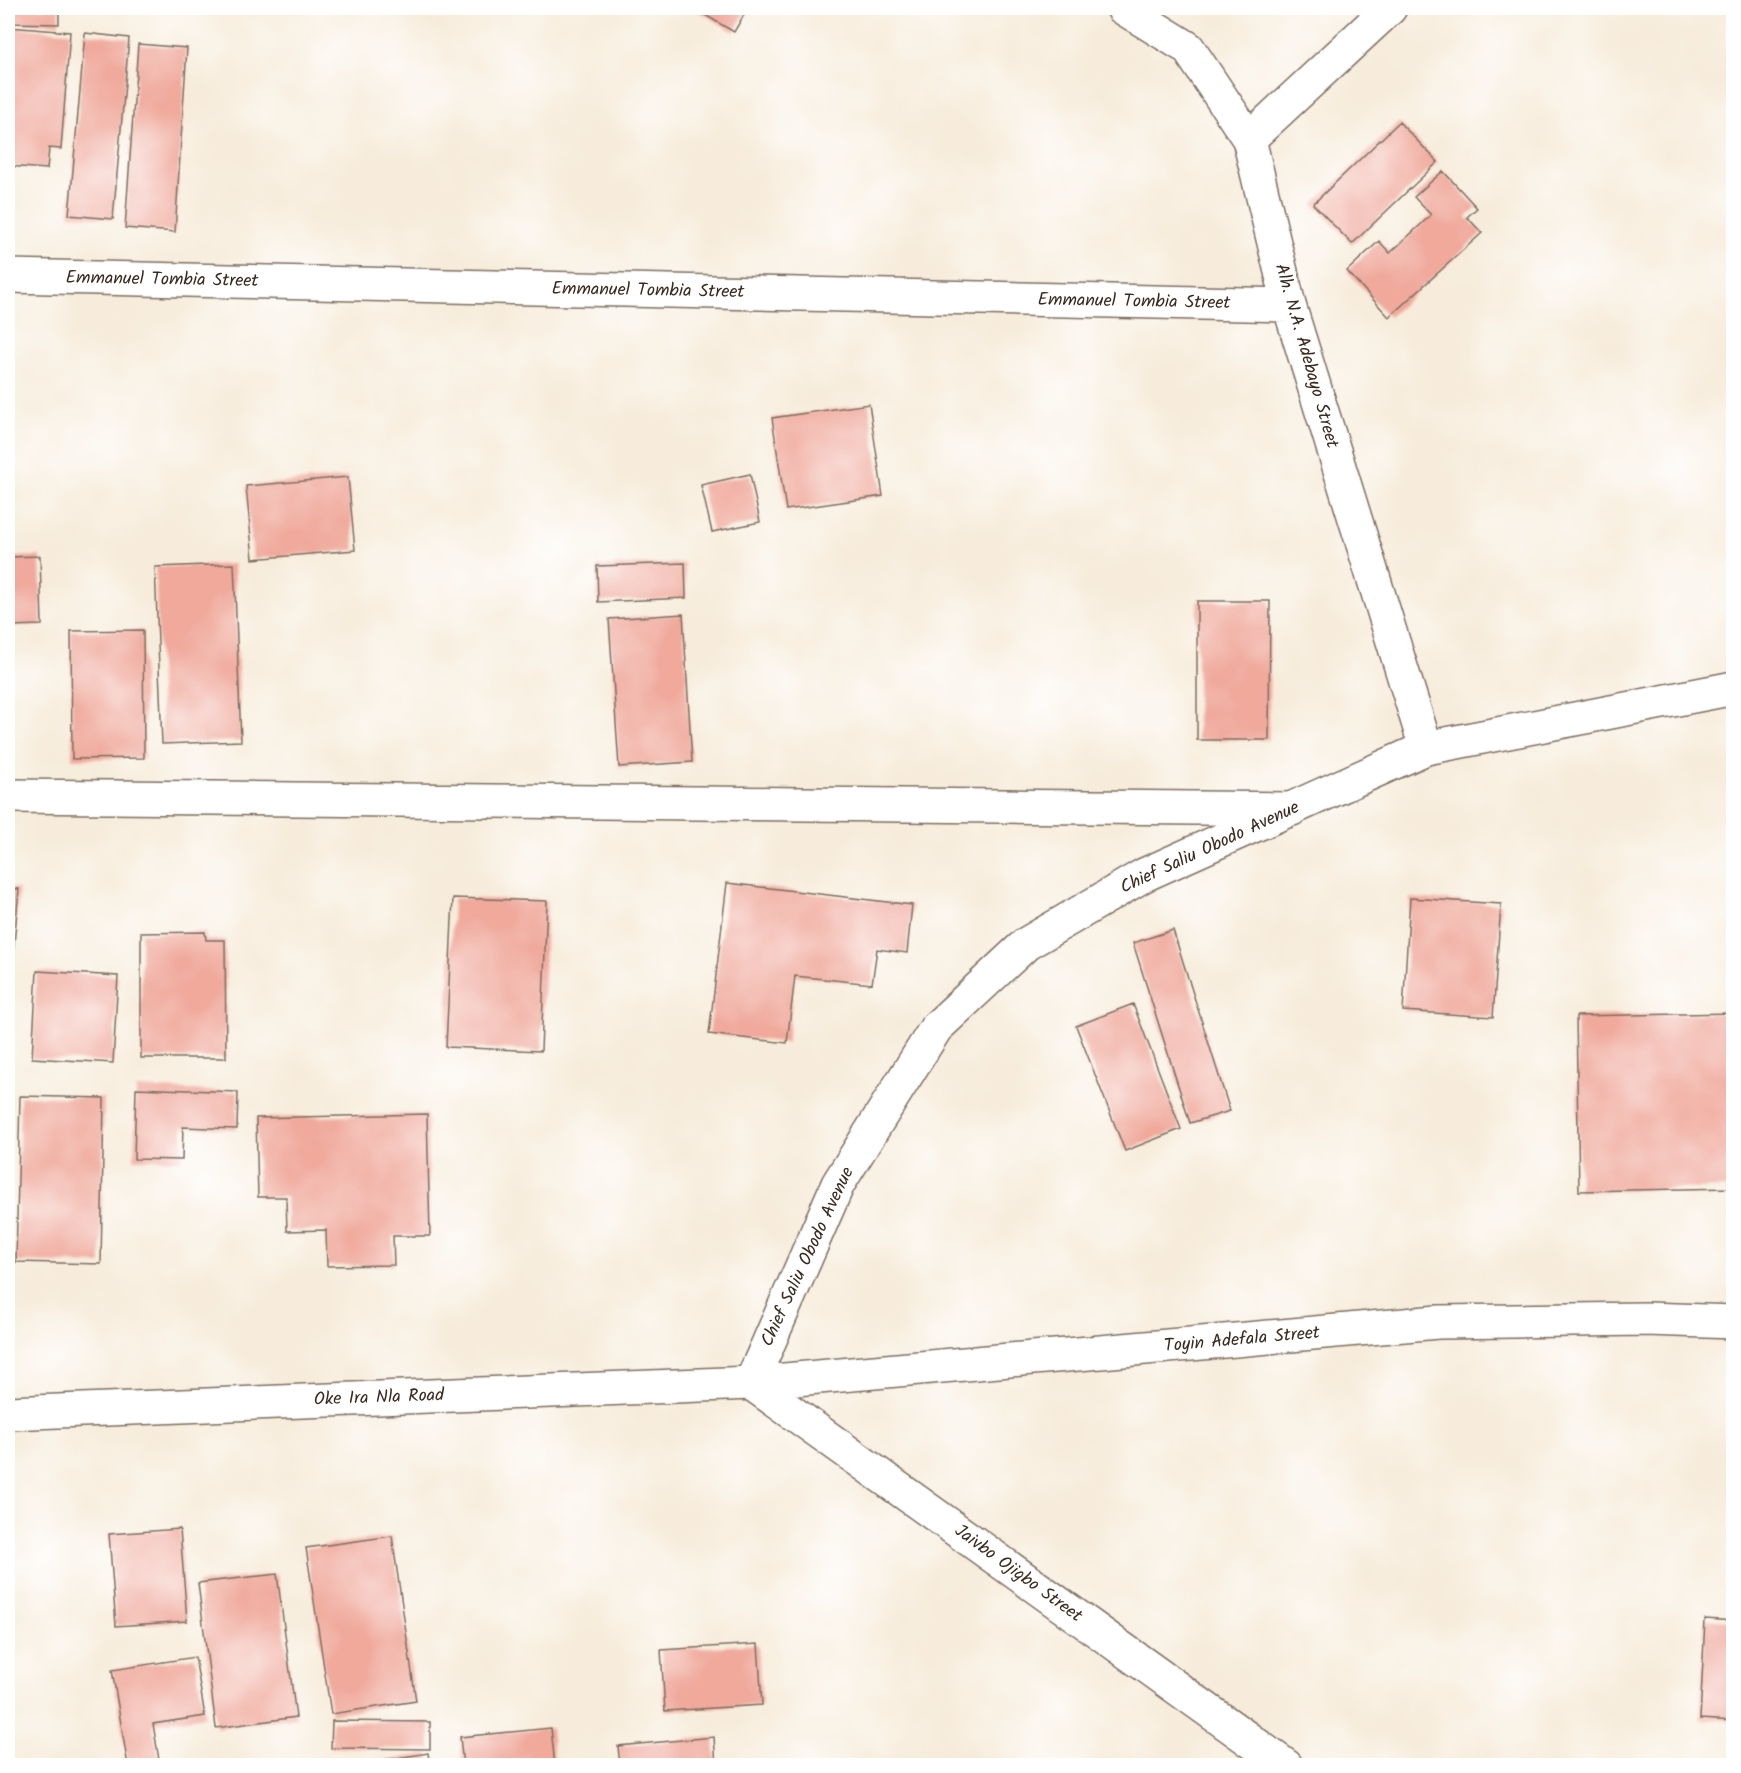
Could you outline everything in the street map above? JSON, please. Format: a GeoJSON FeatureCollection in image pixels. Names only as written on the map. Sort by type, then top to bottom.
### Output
{"type":"FeatureCollection","features":[{"type":"Feature","properties":{"kind":"street","name":"Alh. N.A. Adebayo Street"},"geometry":{"type":"LineString","coordinates":[[1123,8],[1188,48],[1249,139],[1288,305],[1426,748]]}},
{"type":"Feature","properties":{"kind":"street"},"geometry":{"type":"LineString","coordinates":[[1249,139],[1390,8]]}},
{"type":"Feature","properties":{"kind":"street","name":"Emmanuel Tombia Street"},"geometry":{"type":"LineString","coordinates":[[8,276],[1288,305]]}},
{"type":"Feature","properties":{"kind":"street","name":"Chief Saliu Obodo Avenue"},"geometry":{"type":"LineString","coordinates":[[751,1383],[838,1184],[936,1028],[1026,944],[1144,876],[1426,748],[1734,688]]}},
{"type":"Feature","properties":{"kind":"street"},"geometry":{"type":"LineString","coordinates":[[8,796],[1292,809]]}},
{"type":"Feature","properties":{"kind":"street","name":"Toyin Adefala Street"},"geometry":{"type":"LineString","coordinates":[[751,1383],[1438,1322],[1647,1319],[1734,1322]]}},
{"type":"Feature","properties":{"kind":"street","name":"Oke Ira Nla Road"},"geometry":{"type":"LineString","coordinates":[[8,1413],[751,1383]]}},
{"type":"Feature","properties":{"kind":"street","name":"Jaivbo Ojigbo Street"},"geometry":{"type":"LineString","coordinates":[[751,1383],[1286,1766]]}},
{"type":"Feature","properties":{"kind":"building"},"geometry":{"type":"Polygon","coordinates":[[[8,8],[59,8],[59,24],[8,23],[8,8]]]}},
{"type":"Feature","properties":{"kind":"building"},"geometry":{"type":"Polygon","coordinates":[[[693,8],[748,8],[734,32],[693,8]]]}},
{"type":"Feature","properties":{"kind":"building"},"geometry":{"type":"Polygon","coordinates":[[[8,27],[70,32],[61,149],[49,148],[47,169],[8,166],[8,27]]]}},
{"type":"Feature","properties":{"kind":"building"},"geometry":{"type":"Polygon","coordinates":[[[85,33],[129,38],[113,219],[69,215],[85,33]]]}},
{"type":"Feature","properties":{"kind":"building"},"geometry":{"type":"Polygon","coordinates":[[[138,44],[187,48],[175,232],[125,228],[138,44]]]}},
{"type":"Feature","properties":{"kind":"building"},"geometry":{"type":"Polygon","coordinates":[[[1399,122],[1438,162],[1352,244],[1313,204],[1399,122]]]}},
{"type":"Feature","properties":{"kind":"building"},"geometry":{"type":"Polygon","coordinates":[[[1443,171],[1477,208],[1467,217],[1482,233],[1389,317],[1347,271],[1379,241],[1390,253],[1431,215],[1414,197],[1443,171]]]}},
{"type":"Feature","properties":{"kind":"building"},"geometry":{"type":"Polygon","coordinates":[[[869,404],[883,496],[786,510],[772,418],[869,404]]]}},
{"type":"Feature","properties":{"kind":"building"},"geometry":{"type":"Polygon","coordinates":[[[750,474],[760,522],[712,532],[701,485],[750,474]]]}},
{"type":"Feature","properties":{"kind":"building"},"geometry":{"type":"Polygon","coordinates":[[[348,477],[355,550],[253,559],[246,486],[348,477]]]}},
{"type":"Feature","properties":{"kind":"building"},"geometry":{"type":"Polygon","coordinates":[[[40,556],[42,625],[8,626],[8,557],[40,556]]]}},
{"type":"Feature","properties":{"kind":"building"},"geometry":{"type":"Polygon","coordinates":[[[685,563],[686,598],[598,602],[597,566],[685,563]]]}},
{"type":"Feature","properties":{"kind":"building"},"geometry":{"type":"Polygon","coordinates":[[[234,564],[241,741],[162,744],[155,567],[234,564]]]}},
{"type":"Feature","properties":{"kind":"building"},"geometry":{"type":"Polygon","coordinates":[[[1197,601],[1270,601],[1269,740],[1197,740],[1197,601]]]}},
{"type":"Feature","properties":{"kind":"building"},"geometry":{"type":"Polygon","coordinates":[[[683,614],[692,762],[619,767],[609,619],[683,614]]]}},
{"type":"Feature","properties":{"kind":"building"},"geometry":{"type":"Polygon","coordinates":[[[143,630],[144,758],[72,759],[71,631],[143,630]]]}},
{"type":"Feature","properties":{"kind":"building"},"geometry":{"type":"Polygon","coordinates":[[[727,883],[912,905],[907,953],[877,949],[872,984],[795,976],[787,1043],[709,1034],[727,883]]]}},
{"type":"Feature","properties":{"kind":"building"},"geometry":{"type":"Polygon","coordinates":[[[8,888],[19,889],[9,1000],[8,1000],[8,888]]]}},
{"type":"Feature","properties":{"kind":"building"},"geometry":{"type":"Polygon","coordinates":[[[453,898],[547,901],[541,1051],[446,1047],[453,898]]]}},
{"type":"Feature","properties":{"kind":"building"},"geometry":{"type":"Polygon","coordinates":[[[1410,898],[1501,904],[1493,1017],[1403,1011],[1410,898]]]}},
{"type":"Feature","properties":{"kind":"building"},"geometry":{"type":"Polygon","coordinates":[[[1173,930],[1230,1111],[1190,1123],[1133,943],[1173,930]]]}},
{"type":"Feature","properties":{"kind":"building"},"geometry":{"type":"Polygon","coordinates":[[[205,932],[206,940],[225,940],[226,1058],[141,1058],[141,933],[205,932]]]}},
{"type":"Feature","properties":{"kind":"building"},"geometry":{"type":"Polygon","coordinates":[[[37,971],[118,976],[113,1063],[32,1058],[37,971]]]}},
{"type":"Feature","properties":{"kind":"building"},"geometry":{"type":"Polygon","coordinates":[[[1133,1004],[1181,1129],[1125,1151],[1076,1026],[1133,1004]]]}},
{"type":"Feature","properties":{"kind":"building"},"geometry":{"type":"Polygon","coordinates":[[[1734,1013],[1734,1188],[1579,1191],[1576,1016],[1734,1013]]]}},
{"type":"Feature","properties":{"kind":"building"},"geometry":{"type":"Polygon","coordinates":[[[136,1088],[238,1092],[237,1129],[183,1127],[182,1160],[134,1159],[136,1088]]]}},
{"type":"Feature","properties":{"kind":"building"},"geometry":{"type":"Polygon","coordinates":[[[20,1096],[104,1098],[101,1264],[16,1262],[20,1096]]]}},
{"type":"Feature","properties":{"kind":"building"},"geometry":{"type":"Polygon","coordinates":[[[427,1114],[430,1236],[393,1236],[394,1265],[327,1266],[326,1230],[287,1231],[286,1197],[258,1197],[256,1118],[427,1114]]]}},
{"type":"Feature","properties":{"kind":"building"},"geometry":{"type":"Polygon","coordinates":[[[180,1529],[187,1621],[116,1626],[109,1534],[180,1529]]]}},
{"type":"Feature","properties":{"kind":"building"},"geometry":{"type":"Polygon","coordinates":[[[392,1536],[416,1701],[331,1714],[306,1548],[392,1536]]]}},
{"type":"Feature","properties":{"kind":"building"},"geometry":{"type":"Polygon","coordinates":[[[277,1574],[296,1717],[216,1728],[198,1583],[277,1574]]]}},
{"type":"Feature","properties":{"kind":"building"},"geometry":{"type":"Polygon","coordinates":[[[1705,1619],[1734,1621],[1734,1721],[1700,1719],[1705,1619]]]}},
{"type":"Feature","properties":{"kind":"building"},"geometry":{"type":"Polygon","coordinates":[[[758,1644],[762,1705],[665,1711],[661,1650],[758,1644]]]}},
{"type":"Feature","properties":{"kind":"building"},"geometry":{"type":"Polygon","coordinates":[[[195,1657],[205,1716],[153,1724],[160,1766],[128,1766],[112,1670],[195,1657]]]}},
{"type":"Feature","properties":{"kind":"building"},"geometry":{"type":"Polygon","coordinates":[[[332,1721],[430,1722],[430,1749],[331,1748],[332,1721]]]}},
{"type":"Feature","properties":{"kind":"building"},"geometry":{"type":"Polygon","coordinates":[[[551,1728],[555,1766],[463,1766],[460,1737],[551,1728]]]}},
{"type":"Feature","properties":{"kind":"building"},"geometry":{"type":"Polygon","coordinates":[[[714,1737],[716,1765],[620,1766],[618,1746],[714,1737]]]}},
{"type":"Feature","properties":{"kind":"building"},"geometry":{"type":"Polygon","coordinates":[[[428,1753],[430,1766],[359,1766],[359,1764],[428,1753]]]}}]}
